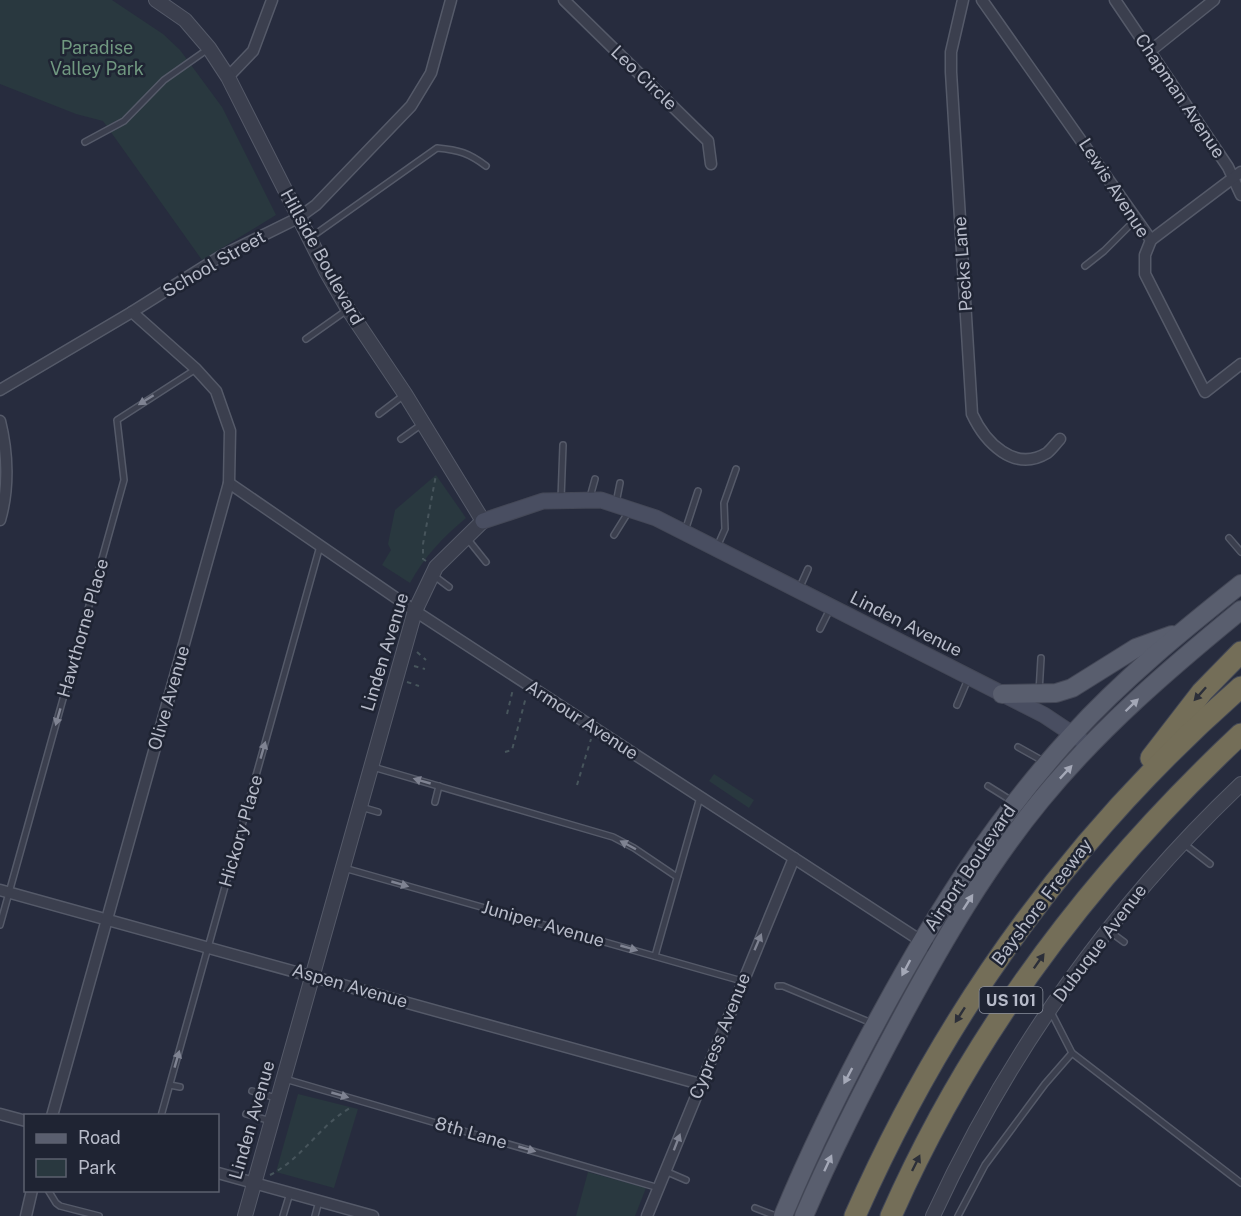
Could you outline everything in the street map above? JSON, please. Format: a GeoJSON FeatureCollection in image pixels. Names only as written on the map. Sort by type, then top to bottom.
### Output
{"type":"FeatureCollection","features":[{"type":"Feature","properties":{"kind":"highway"},"geometry":{"type":"LineString","coordinates":[[1095,833],[1186,710],[1241,652]]}},
{"type":"Feature","properties":{"kind":"highway","name":"Bayshore Freeway"},"geometry":{"type":"LineString","coordinates":[[855,1216],[895,1131],[948,1033],[1018,930],[1095,833],[1148,775],[1241,687]]}},
{"type":"Feature","properties":{"kind":"highway","name":"Bayshore Freeway"},"geometry":{"type":"LineString","coordinates":[[891,1216],[939,1120],[1008,1005],[1083,902],[1121,856],[1241,734]]}},
{"type":"Feature","properties":{"kind":"highway"},"geometry":{"type":"LineString","coordinates":[[1167,807],[1241,750]]}},
{"type":"Feature","properties":{"kind":"main road","name":"Linden Avenue"},"geometry":{"type":"LineString","coordinates":[[483,521],[543,501],[590,500],[601,500],[656,518],[1044,715],[1090,746]]}},
{"type":"Feature","properties":{"kind":"main road","name":"Airport Boulevard"},"geometry":{"type":"LineString","coordinates":[[783,1216],[825,1121],[921,940],[964,871],[1014,802],[1073,734],[1132,675],[1241,584]]}},
{"type":"Feature","properties":{"kind":"main road","name":"Airport Boulevard"},"geometry":{"type":"LineString","coordinates":[[804,1216],[862,1093],[938,952],[964,907],[1005,847],[1042,799],[1090,746],[1176,663],[1241,610]]}},
{"type":"Feature","properties":{"kind":"main road"},"geometry":{"type":"LineString","coordinates":[[1002,694],[1056,693],[1072,688],[1136,648],[1185,630]]}},
{"type":"Feature","properties":{"kind":"street","name":"Hillside Boulevard"},"geometry":{"type":"LineString","coordinates":[[156,0],[185,20],[209,48],[228,77],[298,218],[348,309],[405,394],[483,521]]}},
{"type":"Feature","properties":{"kind":"street"},"geometry":{"type":"LineString","coordinates":[[228,77],[253,51],[272,0]]}},
{"type":"Feature","properties":{"kind":"street","name":"School Street"},"geometry":{"type":"LineString","coordinates":[[0,390],[221,256],[298,218],[316,205],[411,106],[431,73],[451,0]]}},
{"type":"Feature","properties":{"kind":"street","name":"Leo Circle"},"geometry":{"type":"LineString","coordinates":[[564,0],[708,141],[711,164]]}},
{"type":"Feature","properties":{"kind":"street","name":"Pecks Lane"},"geometry":{"type":"LineString","coordinates":[[963,0],[951,52],[951,72],[972,414],[980,430],[991,444],[1016,458],[1034,458],[1048,452],[1060,439]]}},
{"type":"Feature","properties":{"kind":"street","name":"Lewis Avenue"},"geometry":{"type":"LineString","coordinates":[[982,0],[1151,240],[1145,255],[1145,274],[1205,392],[1241,364]]}},
{"type":"Feature","properties":{"kind":"street","name":"Chapman Avenue"},"geometry":{"type":"LineString","coordinates":[[1115,0],[1228,167],[1237,175],[1241,195]]}},
{"type":"Feature","properties":{"kind":"street"},"geometry":{"type":"LineString","coordinates":[[1149,52],[1214,0]]}},
{"type":"Feature","properties":{"kind":"street"},"geometry":{"type":"LineString","coordinates":[[1151,240],[1237,175]]}},
{"type":"Feature","properties":{"kind":"street","name":"Olive Avenue"},"geometry":{"type":"LineString","coordinates":[[53,1114],[229,483],[230,431],[216,391],[196,369],[132,312]]}},
{"type":"Feature","properties":{"kind":"street"},"geometry":{"type":"LineString","coordinates":[[0,422],[5,443],[5,502],[0,520]]}},
{"type":"Feature","properties":{"kind":"street","name":"Armour Avenue"},"geometry":{"type":"LineString","coordinates":[[229,483],[415,611],[938,952]]}},
{"type":"Feature","properties":{"kind":"street","name":"Linden Avenue"},"geometry":{"type":"LineString","coordinates":[[245,1216],[284,1079],[297,1008],[312,975],[344,868],[415,611],[434,570],[483,521]]}},
{"type":"Feature","properties":{"kind":"street","name":"Dubuque Avenue"},"geometry":{"type":"LineString","coordinates":[[933,1216],[975,1130],[1050,1010],[1108,930],[1182,843],[1241,784]]}},
{"type":"Feature","properties":{"kind":"street","name":"Cypress Avenue"},"geometry":{"type":"LineString","coordinates":[[647,1216],[794,858]]}},
{"type":"Feature","properties":{"kind":"street","name":"Aspen Avenue"},"geometry":{"type":"LineString","coordinates":[[5,891],[700,1084]]}},
{"type":"Feature","properties":{"kind":"street"},"geometry":{"type":"LineString","coordinates":[[0,1113],[24,1120]]}},
{"type":"Feature","properties":{"kind":"street"},"geometry":{"type":"LineString","coordinates":[[219,1173],[373,1216]]}},
{"type":"Feature","properties":{"kind":"street"},"geometry":{"type":"LineString","coordinates":[[26,1216],[32,1192]]}},
{"type":"Feature","properties":{"kind":"lane"},"geometry":{"type":"LineString","coordinates":[[85,142],[124,121],[164,80],[209,48]]}},
{"type":"Feature","properties":{"kind":"lane"},"geometry":{"type":"LineString","coordinates":[[309,239],[437,148],[453,149],[470,154],[486,166]]}},
{"type":"Feature","properties":{"kind":"lane"},"geometry":{"type":"LineString","coordinates":[[1085,266],[1104,251],[1137,218]]}},
{"type":"Feature","properties":{"kind":"lane"},"geometry":{"type":"LineString","coordinates":[[306,339],[348,309]]}},
{"type":"Feature","properties":{"kind":"lane","name":"Hawthorne Place"},"geometry":{"type":"LineString","coordinates":[[0,925],[5,891],[124,480],[117,420],[196,369]]}},
{"type":"Feature","properties":{"kind":"lane"},"geometry":{"type":"LineString","coordinates":[[379,414],[405,394]]}},
{"type":"Feature","properties":{"kind":"lane"},"geometry":{"type":"LineString","coordinates":[[401,439],[423,423]]}},
{"type":"Feature","properties":{"kind":"lane"},"geometry":{"type":"LineString","coordinates":[[561,501],[563,445]]}},
{"type":"Feature","properties":{"kind":"lane"},"geometry":{"type":"LineString","coordinates":[[716,549],[725,529],[723,507],[736,469]]}},
{"type":"Feature","properties":{"kind":"lane"},"geometry":{"type":"LineString","coordinates":[[590,500],[595,479]]}},
{"type":"Feature","properties":{"kind":"lane"},"geometry":{"type":"LineString","coordinates":[[614,535],[623,507],[620,483]]}},
{"type":"Feature","properties":{"kind":"lane"},"geometry":{"type":"LineString","coordinates":[[684,532],[698,491]]}},
{"type":"Feature","properties":{"kind":"lane"},"geometry":{"type":"LineString","coordinates":[[466,537],[486,561]]}},
{"type":"Feature","properties":{"kind":"lane"},"geometry":{"type":"LineString","coordinates":[[1229,538],[1241,552]]}},
{"type":"Feature","properties":{"kind":"lane","name":"Hickory Place"},"geometry":{"type":"LineString","coordinates":[[162,1114],[202,981],[208,946],[320,546]]}},
{"type":"Feature","properties":{"kind":"lane"},"geometry":{"type":"LineString","coordinates":[[799,591],[808,569]]}},
{"type":"Feature","properties":{"kind":"lane"},"geometry":{"type":"LineString","coordinates":[[434,570],[449,587]]}},
{"type":"Feature","properties":{"kind":"lane"},"geometry":{"type":"LineString","coordinates":[[820,629],[831,608]]}},
{"type":"Feature","properties":{"kind":"lane"},"geometry":{"type":"LineString","coordinates":[[1039,693],[1041,658]]}},
{"type":"Feature","properties":{"kind":"lane"},"geometry":{"type":"LineString","coordinates":[[957,705],[968,677]]}},
{"type":"Feature","properties":{"kind":"lane"},"geometry":{"type":"LineString","coordinates":[[1018,747],[1047,764]]}},
{"type":"Feature","properties":{"kind":"lane"},"geometry":{"type":"LineString","coordinates":[[372,766],[613,837],[634,848],[677,877]]}},
{"type":"Feature","properties":{"kind":"lane"},"geometry":{"type":"LineString","coordinates":[[435,802],[439,786]]}},
{"type":"Feature","properties":{"kind":"lane"},"geometry":{"type":"LineString","coordinates":[[988,786],[1014,802]]}},
{"type":"Feature","properties":{"kind":"lane"},"geometry":{"type":"LineString","coordinates":[[655,956],[700,796]]}},
{"type":"Feature","properties":{"kind":"lane"},"geometry":{"type":"LineString","coordinates":[[361,807],[378,812]]}},
{"type":"Feature","properties":{"kind":"lane"},"geometry":{"type":"LineString","coordinates":[[1182,843],[1210,864]]}},
{"type":"Feature","properties":{"kind":"lane","name":"Juniper Avenue"},"geometry":{"type":"LineString","coordinates":[[344,868],[742,981]]}},
{"type":"Feature","properties":{"kind":"lane"},"geometry":{"type":"LineString","coordinates":[[1108,930],[1124,942]]}},
{"type":"Feature","properties":{"kind":"lane"},"geometry":{"type":"LineString","coordinates":[[778,986],[783,986],[875,1025]]}},
{"type":"Feature","properties":{"kind":"lane"},"geometry":{"type":"LineString","coordinates":[[1050,1010],[1072,1053],[1241,1183]]}},
{"type":"Feature","properties":{"kind":"lane"},"geometry":{"type":"LineString","coordinates":[[958,1216],[985,1165],[1072,1053]]}},
{"type":"Feature","properties":{"kind":"lane","name":"8th Lane"},"geometry":{"type":"LineString","coordinates":[[284,1079],[659,1188]]}},
{"type":"Feature","properties":{"kind":"lane"},"geometry":{"type":"LineString","coordinates":[[170,1085],[180,1087]]}},
{"type":"Feature","properties":{"kind":"lane"},"geometry":{"type":"LineString","coordinates":[[252,1092],[278,1099]]}},
{"type":"Feature","properties":{"kind":"lane"},"geometry":{"type":"LineString","coordinates":[[246,1114],[272,1121]]}},
{"type":"Feature","properties":{"kind":"lane"},"geometry":{"type":"LineString","coordinates":[[665,1171],[686,1180]]}},
{"type":"Feature","properties":{"kind":"lane"},"geometry":{"type":"LineString","coordinates":[[49,1192],[60,1206],[99,1216]]}},
{"type":"Feature","properties":{"kind":"lane"},"geometry":{"type":"LineString","coordinates":[[283,1216],[290,1193]]}},
{"type":"Feature","properties":{"kind":"lane"},"geometry":{"type":"LineString","coordinates":[[315,1216],[319,1201]]}},
{"type":"Feature","properties":{"kind":"lane"},"geometry":{"type":"LineString","coordinates":[[755,1208],[776,1216]]}},
{"type":"Feature","properties":{"kind":"path"},"geometry":{"type":"LineString","coordinates":[[434,570],[423,559],[423,544],[436,476]]}},
{"type":"Feature","properties":{"kind":"path"},"geometry":{"type":"LineString","coordinates":[[507,714],[516,677]]}},
{"type":"Feature","properties":{"kind":"path"},"geometry":{"type":"LineString","coordinates":[[505,752],[512,750],[529,686]]}},
{"type":"Feature","properties":{"kind":"path"},"geometry":{"type":"LineString","coordinates":[[578,785],[594,728]]}},
{"type":"Feature","properties":{"kind":"path"},"geometry":{"type":"LineString","coordinates":[[255,1183],[278,1171],[299,1156],[328,1123],[349,1108],[368,1103]]}},
{"type":"Feature","properties":{"kind":"green space","name":"Paradise Valley Park"},"geometry":{"type":"Polygon","coordinates":[[[0,0],[112,0],[163,34],[180,50],[222,107],[276,215],[202,260],[103,121],[76,114],[0,84],[0,0]]]}},
{"type":"Feature","properties":{"kind":"green space"},"geometry":{"type":"Polygon","coordinates":[[[436,475],[466,518],[435,548],[410,583],[382,565],[391,550],[388,544],[395,510],[436,475]]]}},
{"type":"Feature","properties":{"kind":"green space"},"geometry":{"type":"Polygon","coordinates":[[[714,774],[754,800],[749,808],[709,781],[714,774]]]}},
{"type":"Feature","properties":{"kind":"green space"},"geometry":{"type":"Polygon","coordinates":[[[298,1094],[358,1109],[334,1188],[276,1172],[298,1094]]]}},
{"type":"Feature","properties":{"kind":"green space"},"geometry":{"type":"Polygon","coordinates":[[[588,1172],[646,1188],[635,1216],[576,1216],[588,1172]]]}}]}
